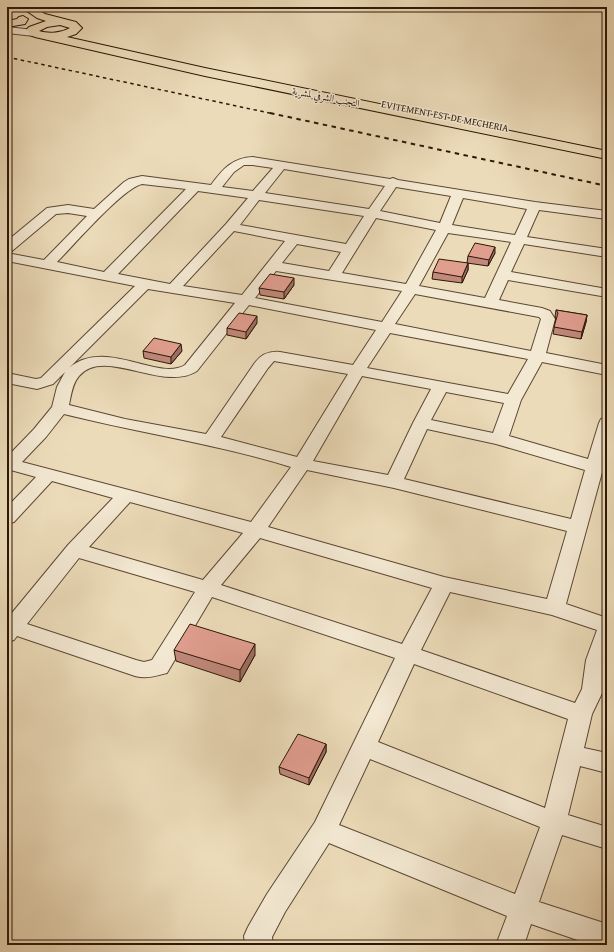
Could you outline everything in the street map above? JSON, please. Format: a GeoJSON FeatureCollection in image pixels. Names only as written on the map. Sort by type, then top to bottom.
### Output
{"type":"FeatureCollection","features":[{"type":"Feature","properties":{"kind":"highway","name":"EVITEMENT EST DE MECHERIA"},"geometry":{"type":"LineString","coordinates":[[26,7],[41,16],[71,26],[91,39],[154,56],[607,148]]}},
{"type":"Feature","properties":{"kind":"highway"},"geometry":{"type":"LineString","coordinates":[[13,11],[37,31],[62,35],[69,33],[71,26]]}},
{"type":"Feature","properties":{"kind":"highway"},"geometry":{"type":"LineString","coordinates":[[7,25],[21,22],[23,19]]}},
{"type":"Feature","properties":{"kind":"highway","name":"التجنب الشرقي لمشرية"},"geometry":{"type":"LineString","coordinates":[[37,31],[212,74],[607,155]]}},
{"type":"Feature","properties":{"kind":"street"},"geometry":{"type":"LineString","coordinates":[[7,25],[37,31]]}},
{"type":"Feature","properties":{"kind":"street"},"geometry":{"type":"LineString","coordinates":[[7,30],[37,31]]}},
{"type":"Feature","properties":{"kind":"street"},"geometry":{"type":"LineString","coordinates":[[214,189],[233,166],[240,161],[253,161],[281,164],[535,206],[607,215]]}},
{"type":"Feature","properties":{"kind":"street"},"geometry":{"type":"LineString","coordinates":[[173,289],[257,196],[281,164]]}},
{"type":"Feature","properties":{"kind":"street"},"geometry":{"type":"LineString","coordinates":[[47,265],[97,213],[128,185],[137,180],[149,180],[214,189],[374,214],[444,228],[607,254]]}},
{"type":"Feature","properties":{"kind":"street"},"geometry":{"type":"LineString","coordinates":[[333,274],[374,214],[393,182]]}},
{"type":"Feature","properties":{"kind":"street"},"geometry":{"type":"LineString","coordinates":[[107,277],[195,187]]}},
{"type":"Feature","properties":{"kind":"street"},"geometry":{"type":"LineString","coordinates":[[126,495],[75,550],[10,631],[135,668],[152,670],[159,668],[207,588],[256,530],[302,464],[357,371],[410,290],[444,228],[459,193]]}},
{"type":"Feature","properties":{"kind":"street"},"geometry":{"type":"LineString","coordinates":[[490,303],[535,206]]}},
{"type":"Feature","properties":{"kind":"street"},"geometry":{"type":"LineString","coordinates":[[7,248],[52,211],[68,209],[97,213]]}},
{"type":"Feature","properties":{"kind":"street"},"geometry":{"type":"LineString","coordinates":[[231,226],[349,249]]}},
{"type":"Feature","properties":{"kind":"street"},"geometry":{"type":"LineString","coordinates":[[294,239],[191,368],[187,371],[170,374],[110,362],[88,363],[79,367],[73,372],[65,386],[60,408],[9,463],[48,475],[256,530],[444,584],[555,608],[607,626]]}},
{"type":"Feature","properties":{"kind":"street"},"geometry":{"type":"LineString","coordinates":[[7,257],[145,284],[245,300],[607,370]]}},
{"type":"Feature","properties":{"kind":"street"},"geometry":{"type":"LineString","coordinates":[[273,266],[333,274],[410,290],[542,312],[547,316],[547,325],[537,357],[513,400],[499,439]]}},
{"type":"Feature","properties":{"kind":"street"},"geometry":{"type":"LineString","coordinates":[[503,275],[607,293]]}},
{"type":"Feature","properties":{"kind":"street"},"geometry":{"type":"LineString","coordinates":[[7,378],[37,384],[48,381],[145,284]]}},
{"type":"Feature","properties":{"kind":"street"},"geometry":{"type":"LineString","coordinates":[[211,440],[266,358],[277,356],[513,400]]}},
{"type":"Feature","properties":{"kind":"street"},"geometry":{"type":"LineString","coordinates":[[394,482],[421,423],[441,386]]}},
{"type":"Feature","properties":{"kind":"street"},"geometry":{"type":"LineString","coordinates":[[60,408],[125,424],[211,440],[302,464],[394,482],[578,527]]}},
{"type":"Feature","properties":{"kind":"street"},"geometry":{"type":"LineString","coordinates":[[421,423],[499,439],[594,467]]}},
{"type":"Feature","properties":{"kind":"street"},"geometry":{"type":"LineString","coordinates":[[555,608],[607,423]]}},
{"type":"Feature","properties":{"kind":"street"},"geometry":{"type":"LineString","coordinates":[[7,518],[48,475]]}},
{"type":"Feature","properties":{"kind":"street"},"geometry":{"type":"LineString","coordinates":[[75,550],[207,588],[408,654],[581,714]]}},
{"type":"Feature","properties":{"kind":"street"},"geometry":{"type":"LineString","coordinates":[[259,945],[258,936],[276,903],[324,830],[408,654],[444,584]]}},
{"type":"Feature","properties":{"kind":"street"},"geometry":{"type":"LineString","coordinates":[[510,945],[554,822],[581,714],[600,690],[598,660],[607,631]]}},
{"type":"Feature","properties":{"kind":"street"},"geometry":{"type":"LineString","coordinates":[[364,747],[554,822],[607,838]]}},
{"type":"Feature","properties":{"kind":"street"},"geometry":{"type":"LineString","coordinates":[[571,754],[607,764]]}},
{"type":"Feature","properties":{"kind":"street"},"geometry":{"type":"LineString","coordinates":[[324,830],[522,909],[607,937]]}},
{"type":"Feature","properties":{"kind":"building"},"geometry":{"type":"Polygon","coordinates":[[[475,243],[495,247],[489,260],[468,256],[475,243]]]}},
{"type":"Feature","properties":{"kind":"building"},"geometry":{"type":"Polygon","coordinates":[[[439,259],[468,263],[462,277],[433,272],[439,259]]]}},
{"type":"Feature","properties":{"kind":"building"},"geometry":{"type":"Polygon","coordinates":[[[270,274],[294,278],[284,292],[259,288],[270,274]]]}},
{"type":"Feature","properties":{"kind":"building"},"geometry":{"type":"Polygon","coordinates":[[[556,310],[587,315],[582,332],[554,327],[558,313],[556,310]]]}},
{"type":"Feature","properties":{"kind":"building"},"geometry":{"type":"Polygon","coordinates":[[[239,313],[257,316],[246,332],[227,328],[239,313]]]}},
{"type":"Feature","properties":{"kind":"building"},"geometry":{"type":"Polygon","coordinates":[[[154,338],[181,344],[171,357],[143,351],[154,338]]]}},
{"type":"Feature","properties":{"kind":"building"},"geometry":{"type":"Polygon","coordinates":[[[190,624],[255,644],[240,670],[174,650],[190,624]]]}},
{"type":"Feature","properties":{"kind":"building"},"geometry":{"type":"Polygon","coordinates":[[[298,734],[326,744],[309,778],[279,767],[298,734]]]}},
{"type":"Feature","properties":{"kind":"railway"},"geometry":{"type":"LineString","coordinates":[[7,57],[274,114]]}},
{"type":"Feature","properties":{"kind":"railway"},"geometry":{"type":"LineString","coordinates":[[270,113],[607,186]]}}]}
